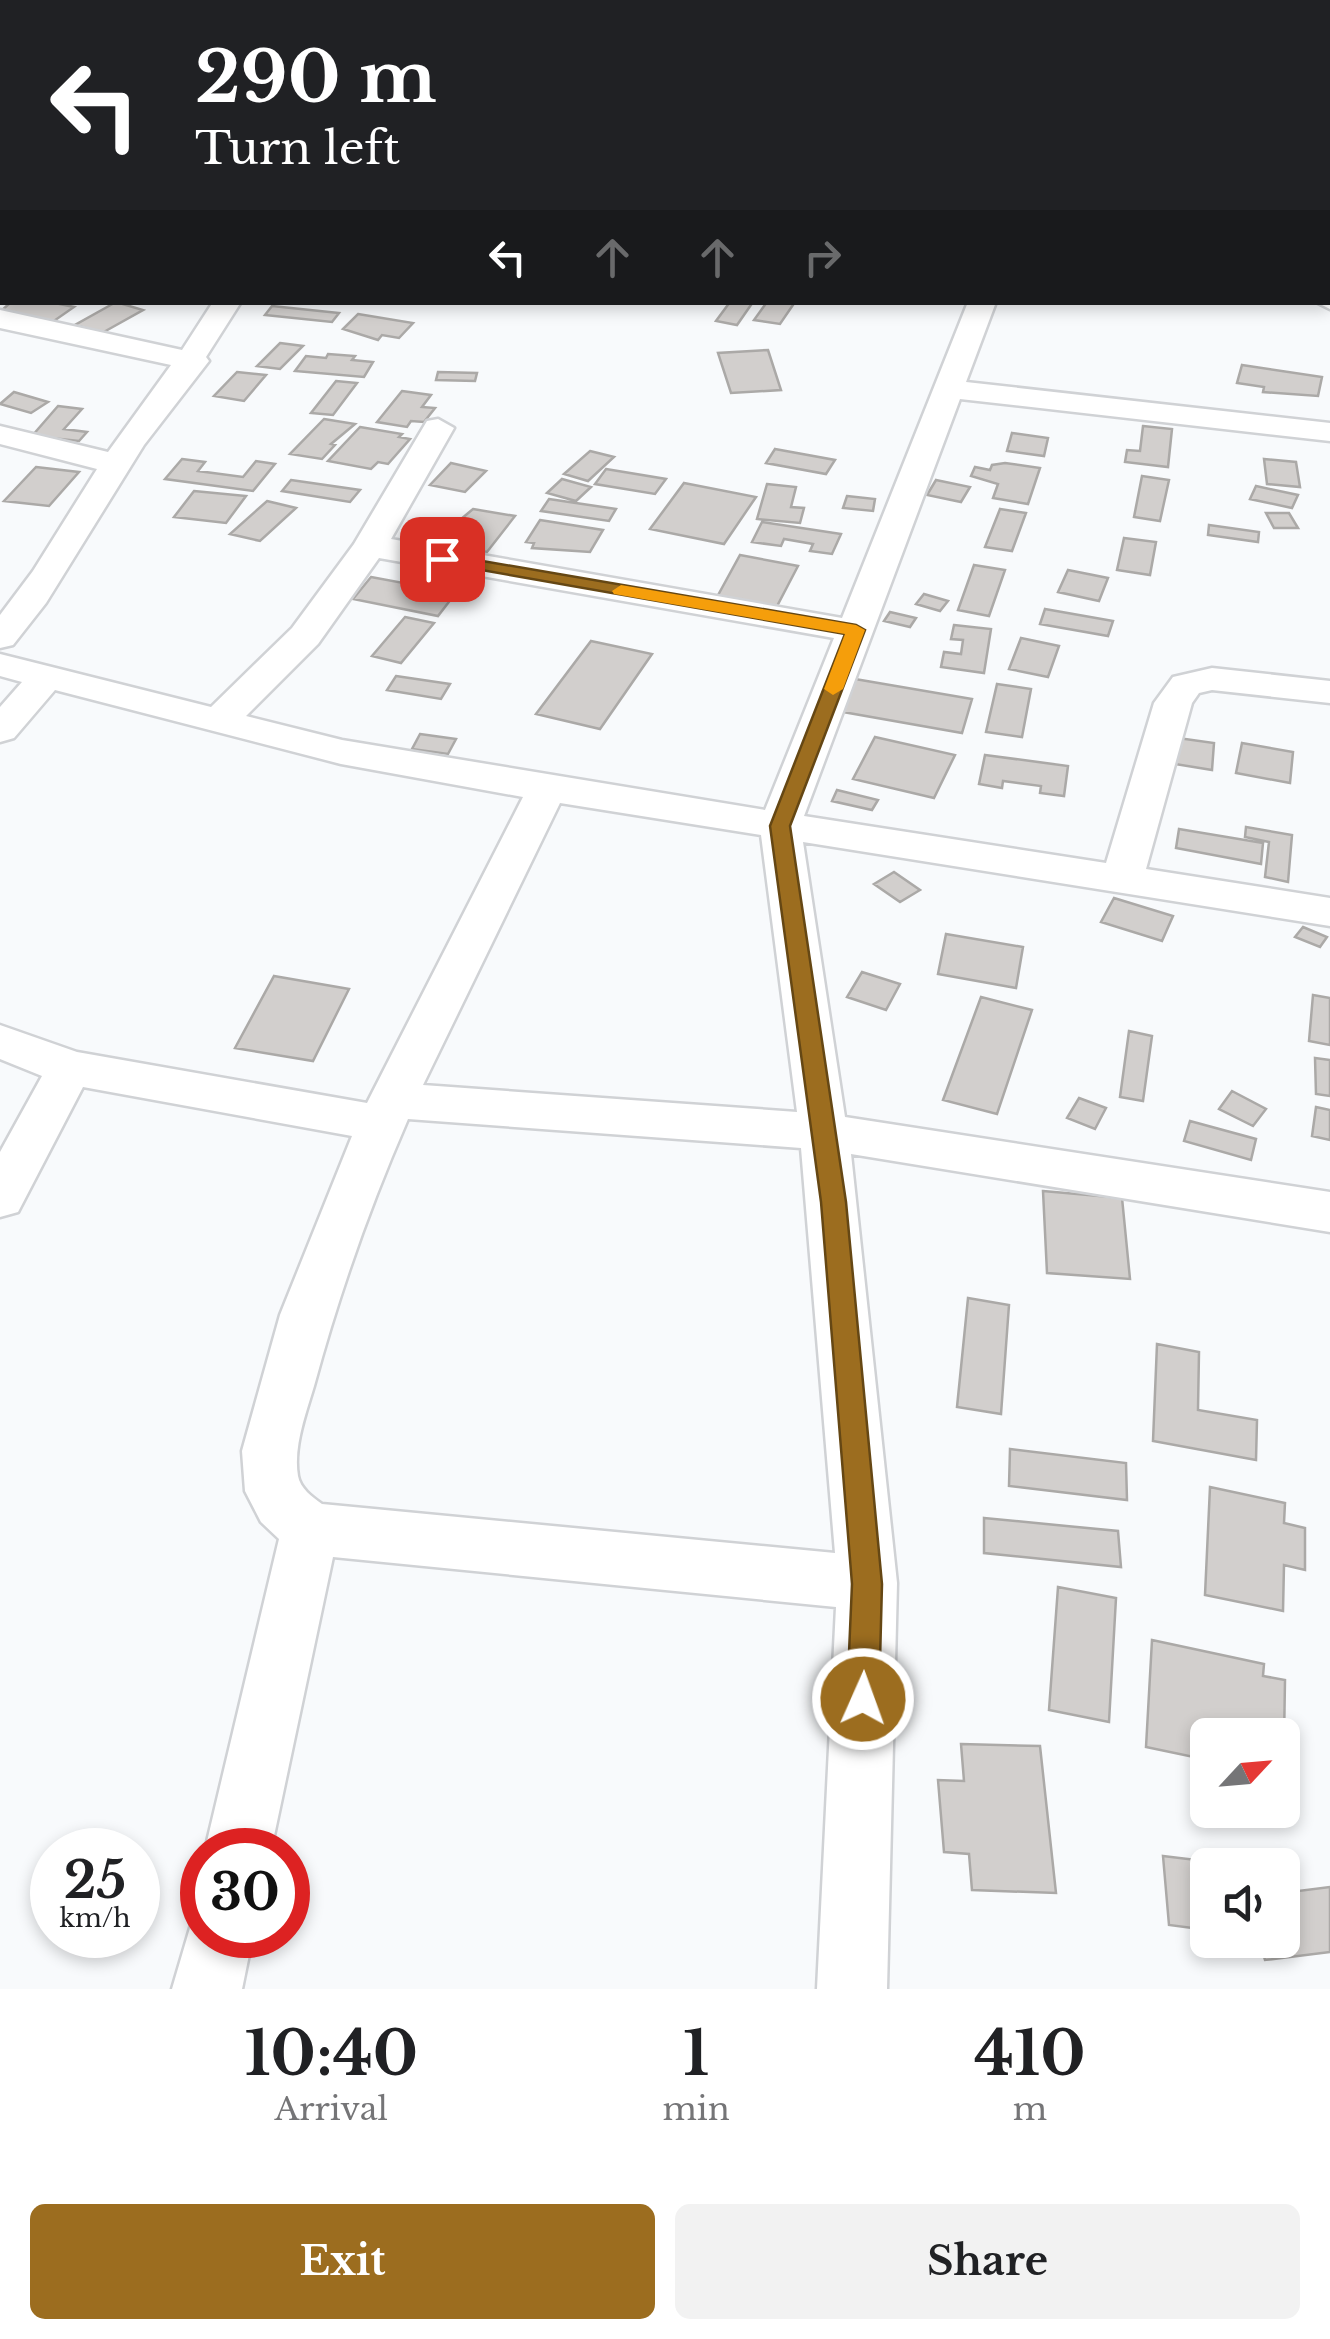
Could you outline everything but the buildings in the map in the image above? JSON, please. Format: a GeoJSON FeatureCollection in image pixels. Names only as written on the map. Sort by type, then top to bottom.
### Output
{"type":"FeatureCollection","features":[{"type":"Feature","properties":{"kind":"street"},"geometry":{"type":"LineString","coordinates":[[0,637],[40,592],[116,464],[194,360],[226,305]]}},
{"type":"Feature","properties":{"kind":"street"},"geometry":{"type":"LineString","coordinates":[[852,1989],[867,1584],[824,1132],[780,826],[981,305]]}},
{"type":"Feature","properties":{"kind":"street"},"geometry":{"type":"LineString","coordinates":[[0,318],[194,360]]}},
{"type":"Feature","properties":{"kind":"street"},"geometry":{"type":"LineString","coordinates":[[950,389],[1330,432]]}},
{"type":"Feature","properties":{"kind":"street"},"geometry":{"type":"LineString","coordinates":[[219,721],[305,636],[370,546],[438,428]]}},
{"type":"Feature","properties":{"kind":"street"},"geometry":{"type":"LineString","coordinates":[[0,435],[116,464]]}},
{"type":"Feature","properties":{"kind":"street"},"geometry":{"type":"LineString","coordinates":[[370,546],[856,630]]}},
{"type":"Feature","properties":{"kind":"street"},"geometry":{"type":"LineString","coordinates":[[0,666],[341,752],[546,789],[1330,912]]}},
{"type":"Feature","properties":{"kind":"street"},"geometry":{"type":"LineString","coordinates":[[0,730],[47,677]]}},
{"type":"Feature","properties":{"kind":"street"},"geometry":{"type":"LineString","coordinates":[[1122,879],[1173,702],[1186,685],[1212,679],[1330,692]]}},
{"type":"Feature","properties":{"kind":"street"},"geometry":{"type":"LineString","coordinates":[[546,789],[386,1111],[305,1312],[275,1430],[270,1482],[287,1512],[310,1529],[867,1584]]}},
{"type":"Feature","properties":{"kind":"street"},"geometry":{"type":"LineString","coordinates":[[0,1040],[70,1068],[386,1111],[824,1132],[1330,1212]]}},
{"type":"Feature","properties":{"kind":"street"},"geometry":{"type":"LineString","coordinates":[[0,1198],[70,1068]]}},
{"type":"Feature","properties":{"kind":"street"},"geometry":{"type":"LineString","coordinates":[[243,1828],[310,1529]]}},
{"type":"Feature","properties":{"kind":"street"},"geometry":{"type":"LineString","coordinates":[[207,1989],[214,1958]]}},
{"type":"Feature","properties":{"kind":"slow traffic"},"geometry":{"type":"LineString","coordinates":[[621,591],[856,630],[833,689]]}},
{"type":"Feature","properties":{"kind":"route"},"geometry":{"type":"LineString","coordinates":[[442,559],[856,630],[780,826],[833,1202],[867,1584],[863,1699]]}}]}
